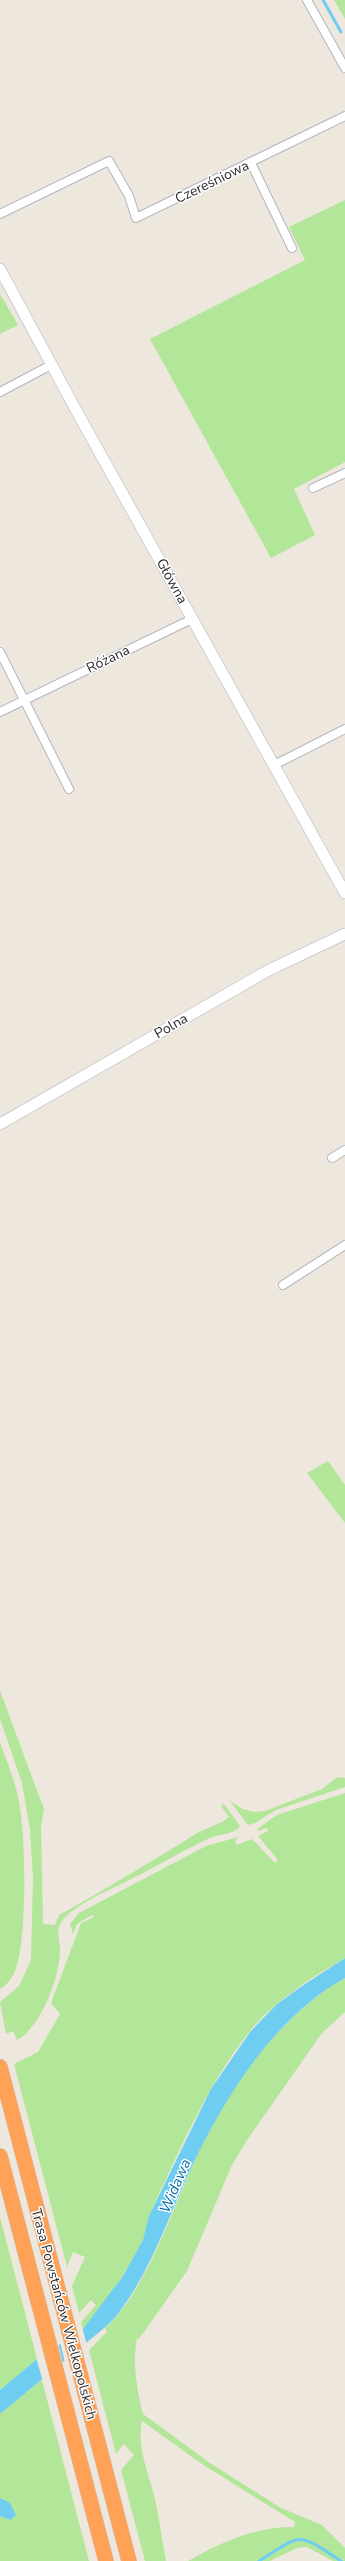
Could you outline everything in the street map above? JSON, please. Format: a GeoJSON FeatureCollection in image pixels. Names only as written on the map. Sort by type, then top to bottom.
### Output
{"type":"FeatureCollection","features":[{"type":"Feature","properties":{"kind":"highway","name":"Trasa Powstańców Wielkopolskich"},"geometry":{"type":"LineString","coordinates":[[0,2067],[129,2561]]}},
{"type":"Feature","properties":{"kind":"highway","name":"Trasa Powstańców Wielkopolskich"},"geometry":{"type":"LineString","coordinates":[[0,2156],[106,2561]]}},
{"type":"Feature","properties":{"kind":"street"},"geometry":{"type":"LineString","coordinates":[[307,0],[345,68]]}},
{"type":"Feature","properties":{"kind":"street","name":"Czereśniowa"},"geometry":{"type":"LineString","coordinates":[[0,214],[109,161],[128,196],[136,218],[345,116]]}},
{"type":"Feature","properties":{"kind":"street"},"geometry":{"type":"LineString","coordinates":[[251,163],[292,248]]}},
{"type":"Feature","properties":{"kind":"street","name":"Główna"},"geometry":{"type":"LineString","coordinates":[[0,269],[51,365],[345,893]]}},
{"type":"Feature","properties":{"kind":"street"},"geometry":{"type":"LineString","coordinates":[[0,392],[51,365]]}},
{"type":"Feature","properties":{"kind":"street"},"geometry":{"type":"LineString","coordinates":[[313,488],[345,473]]}},
{"type":"Feature","properties":{"kind":"street","name":"Różana"},"geometry":{"type":"LineString","coordinates":[[0,712],[192,619]]}},
{"type":"Feature","properties":{"kind":"street"},"geometry":{"type":"LineString","coordinates":[[0,652],[69,789]]}},
{"type":"Feature","properties":{"kind":"street"},"geometry":{"type":"LineString","coordinates":[[274,764],[345,729]]}},
{"type":"Feature","properties":{"kind":"street","name":"Polna"},"geometry":{"type":"LineString","coordinates":[[0,1124],[267,972],[345,934]]}},
{"type":"Feature","properties":{"kind":"street"},"geometry":{"type":"LineString","coordinates":[[332,1158],[345,1150]]}},
{"type":"Feature","properties":{"kind":"street"},"geometry":{"type":"LineString","coordinates":[[283,1285],[345,1245]]}},
{"type":"Feature","properties":{"kind":"green space"},"geometry":{"type":"Polygon","coordinates":[[[334,0],[345,0],[345,19],[334,0]]]}},
{"type":"Feature","properties":{"kind":"green space"},"geometry":{"type":"Polygon","coordinates":[[[345,200],[345,462],[294,489],[315,535],[271,558],[150,339],[305,260],[289,227],[345,200]]]}},
{"type":"Feature","properties":{"kind":"green space"},"geometry":{"type":"Polygon","coordinates":[[[0,294],[18,325],[0,334],[0,294]]]}},
{"type":"Feature","properties":{"kind":"green space"},"geometry":{"type":"Polygon","coordinates":[[[328,1461],[345,1485],[345,1523],[307,1473],[328,1461]]]}},
{"type":"Feature","properties":{"kind":"green space"},"geometry":{"type":"Polygon","coordinates":[[[0,1691],[44,1809],[41,1826],[43,1924],[55,1925],[59,1915],[194,1835],[225,1820],[229,1817],[221,1806],[224,1804],[240,1826],[230,1833],[210,1838],[189,1848],[93,1898],[68,1915],[62,1921],[59,1928],[59,1961],[57,1973],[48,2000],[34,2025],[26,2034],[17,2040],[13,2031],[6,2034],[0,2002],[19,1986],[31,1960],[33,1877],[30,1830],[22,1783],[0,1719],[0,1691]]]}},
{"type":"Feature","properties":{"kind":"green space"},"geometry":{"type":"Polygon","coordinates":[[[0,1742],[12,1776],[21,1813],[24,1859],[24,1911],[19,1955],[15,1971],[7,1983],[0,1989],[0,1742]]]}},
{"type":"Feature","properties":{"kind":"green space"},"geometry":{"type":"Polygon","coordinates":[[[337,1777],[345,1778],[345,1787],[276,1810],[255,1823],[248,1825],[230,1801],[243,1809],[254,1812],[265,1811],[322,1789],[337,1777]]]}},
{"type":"Feature","properties":{"kind":"green space"},"geometry":{"type":"Polygon","coordinates":[[[345,1793],[345,1958],[306,1982],[281,2000],[249,2032],[234,2052],[196,2116],[153,2207],[144,2238],[136,2254],[108,2298],[83,2329],[81,2322],[96,2305],[91,2300],[79,2313],[72,2286],[85,2257],[73,2252],[67,2267],[14,2064],[38,2052],[60,2014],[51,2003],[81,1923],[94,1917],[92,1915],[77,1924],[73,1934],[70,1924],[79,1913],[206,1846],[238,1837],[235,1842],[237,1845],[252,1839],[275,1863],[278,1860],[258,1836],[268,1831],[267,1828],[259,1831],[257,1829],[277,1815],[345,1793]]]}},
{"type":"Feature","properties":{"kind":"green space"},"geometry":{"type":"Polygon","coordinates":[[[345,1978],[345,2012],[322,2033],[247,2140],[232,2165],[187,2271],[139,2339],[137,2338],[135,2367],[137,2386],[143,2414],[210,2463],[281,2508],[322,2525],[345,2548],[345,2561],[333,2561],[307,2547],[297,2548],[270,2561],[188,2561],[239,2537],[266,2530],[294,2527],[295,2522],[202,2464],[142,2421],[141,2447],[156,2506],[166,2561],[145,2561],[121,2470],[134,2455],[124,2444],[116,2454],[89,2350],[107,2332],[105,2328],[119,2313],[144,2275],[165,2231],[203,2142],[235,2088],[274,2037],[296,2014],[320,1994],[345,1978]]]}},
{"type":"Feature","properties":{"kind":"green space"},"geometry":{"type":"Polygon","coordinates":[[[0,2217],[37,2359],[0,2390],[0,2217]]]}},
{"type":"Feature","properties":{"kind":"green space"},"geometry":{"type":"Polygon","coordinates":[[[42,2380],[89,2561],[0,2561],[0,2516],[10,2520],[10,2503],[0,2498],[0,2414],[42,2380]]]}},
{"type":"Feature","properties":{"kind":"water","name":"Widawa"},"geometry":{"type":"Polygon","coordinates":[[[345,1958],[345,1978],[320,1994],[275,2036],[255,2060],[220,2112],[192,2166],[144,2273],[119,2313],[103,2329],[0,2414],[0,2390],[37,2359],[83,2329],[123,2276],[143,2240],[149,2216],[211,2089],[250,2032],[276,2005],[345,1958]]]}},
{"type":"Feature","properties":{"kind":"water"},"geometry":{"type":"Polygon","coordinates":[[[0,2498],[10,2503],[16,2515],[10,2520],[0,2516],[0,2498]]]}},
{"type":"Feature","properties":{"kind":"pier"},"geometry":{"type":"Polygon","coordinates":[[[82,2327],[87,2345],[65,2363],[60,2342],[82,2327]]]}},
{"type":"Feature","properties":{"kind":"pier"},"geometry":{"type":"Polygon","coordinates":[[[58,2343],[63,2364],[43,2382],[36,2357],[58,2343]]]}},
{"type":"Feature","properties":{"kind":"waterway"},"geometry":{"type":"LineString","coordinates":[[323,0],[341,32]]}},
{"type":"Feature","properties":{"kind":"waterway"},"geometry":{"type":"LineString","coordinates":[[259,2561],[284,2545],[300,2540],[316,2545],[341,2561]]}}]}
